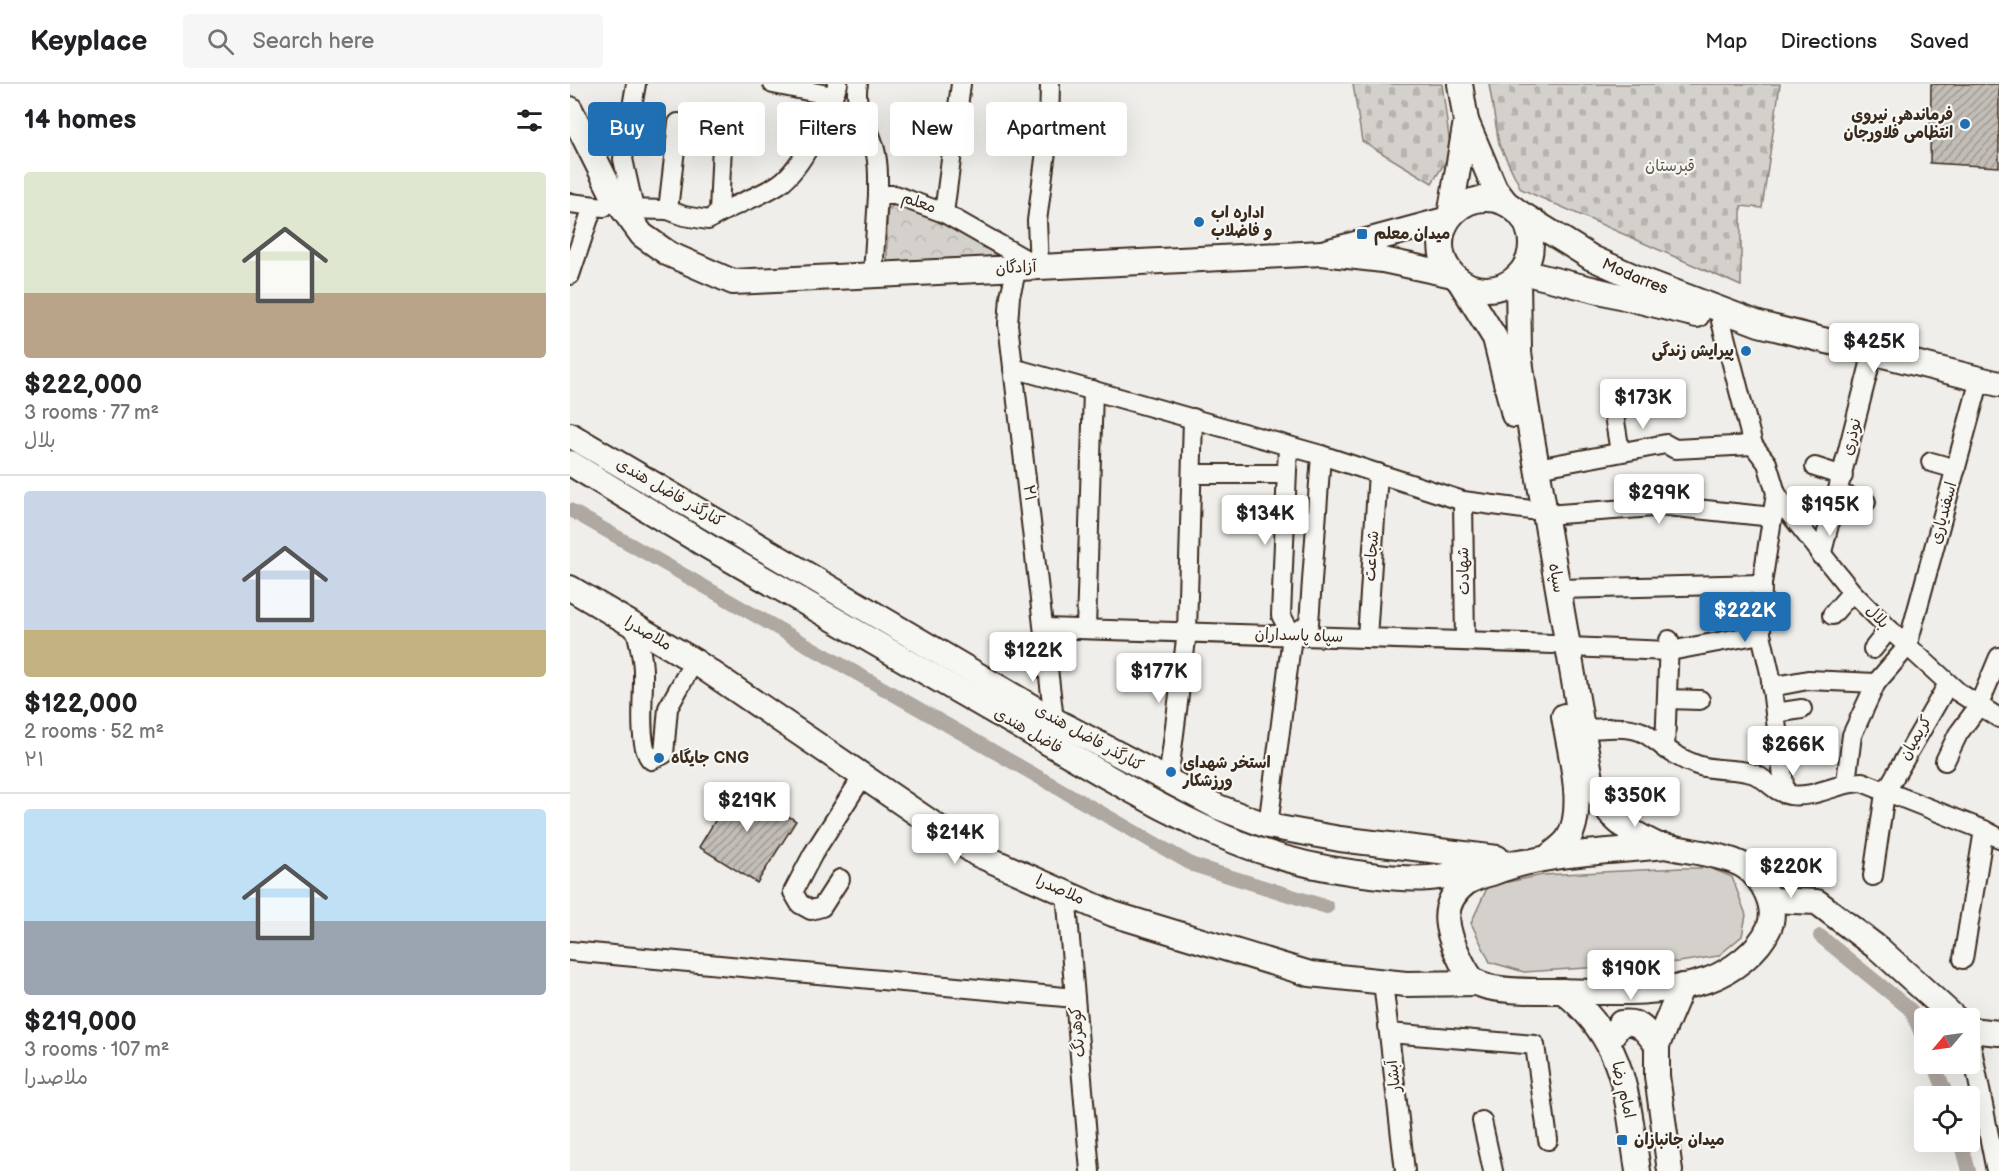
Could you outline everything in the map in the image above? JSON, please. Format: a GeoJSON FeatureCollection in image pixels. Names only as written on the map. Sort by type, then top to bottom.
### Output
{"type":"FeatureCollection","features":[{"type":"Feature","properties":{"kind":"main road"},"geometry":{"type":"LineString","coordinates":[[1322,253],[1383,260],[1456,278],[1479,289],[1491,290],[1503,287],[1520,274],[1531,253],[1531,238],[1527,224],[1495,189],[1466,121],[1460,84]]}},
{"type":"Feature","properties":{"kind":"main road","name":"آزادگان"},"geometry":{"type":"LineString","coordinates":[[570,109],[614,208]]}},
{"type":"Feature","properties":{"kind":"main road"},"geometry":{"type":"LineString","coordinates":[[1456,278],[1444,260],[1441,236],[1449,218],[1466,121]]}},
{"type":"Feature","properties":{"kind":"main road","name":"آزادگان"},"geometry":{"type":"LineString","coordinates":[[570,135],[614,208],[648,241],[711,274],[733,282],[1322,253]]}},
{"type":"Feature","properties":{"kind":"main road"},"geometry":{"type":"LineString","coordinates":[[1322,253],[1449,218],[1467,202],[1478,199],[1492,199],[1512,208]]}},
{"type":"Feature","properties":{"kind":"main road","name":"Modarres"},"geometry":{"type":"LineString","coordinates":[[1512,208],[1592,258],[1637,278],[1759,324],[1989,381]]}},
{"type":"Feature","properties":{"kind":"main road","name":"Modarres"},"geometry":{"type":"LineString","coordinates":[[1520,274],[1721,321],[1759,324]]}},
{"type":"Feature","properties":{"kind":"main road","name":"سپاه"},"geometry":{"type":"LineString","coordinates":[[1520,274],[1519,352],[1537,468],[1538,512],[1561,646],[1583,729],[1591,779],[1609,814],[1628,831],[1659,846]]}},
{"type":"Feature","properties":{"kind":"main road","name":"سپاه"},"geometry":{"type":"LineString","coordinates":[[1456,278],[1495,338],[1558,589],[1561,646],[1577,800],[1575,823]]}},
{"type":"Feature","properties":{"kind":"main road","name":"کنارگذر فاضل هندی"},"geometry":{"type":"LineString","coordinates":[[570,435],[1054,720],[1218,807],[1268,826],[1340,839],[1535,859]]}},
{"type":"Feature","properties":{"kind":"main road","name":"فاضل هندی"},"geometry":{"type":"LineString","coordinates":[[570,463],[699,541],[1106,776],[1171,812],[1246,848],[1311,867],[1393,878],[1428,878],[1535,859]]}},
{"type":"Feature","properties":{"kind":"main road","name":"ملاصدرا"},"geometry":{"type":"LineString","coordinates":[[570,588],[694,661],[976,854],[1113,914],[1310,974],[1394,983],[1479,983]]}},
{"type":"Feature","properties":{"kind":"main road"},"geometry":{"type":"LineString","coordinates":[[1535,859],[1659,846],[1743,865],[1761,879],[1770,900],[1770,928],[1740,965],[1710,979],[1661,991],[1524,991],[1479,983],[1463,966],[1451,942],[1446,920],[1450,899],[1468,882],[1535,859],[1566,841],[1575,823],[1582,827],[1592,827],[1602,823],[1609,814]]}},
{"type":"Feature","properties":{"kind":"main road"},"geometry":{"type":"LineString","coordinates":[[1770,900],[1817,903],[1880,949],[1944,1008]]}},
{"type":"Feature","properties":{"kind":"main road","name":"امام رضا"},"geometry":{"type":"LineString","coordinates":[[1670,1171],[1657,1076],[1657,1045],[1682,986]]}},
{"type":"Feature","properties":{"kind":"main road","name":"امام رضا"},"geometry":{"type":"LineString","coordinates":[[1563,991],[1578,1003],[1608,1041],[1621,1072],[1638,1171]]}},
{"type":"Feature","properties":{"kind":"main road"},"geometry":{"type":"LineString","coordinates":[[1608,1041],[1621,1023],[1632,1022],[1642,1026],[1657,1045]]}},
{"type":"Feature","properties":{"kind":"main road"},"geometry":{"type":"LineString","coordinates":[[1980,1031],[1999,1033]]}},
{"type":"Feature","properties":{"kind":"street"},"geometry":{"type":"LineString","coordinates":[[570,275],[614,208],[636,84]]}},
{"type":"Feature","properties":{"kind":"street"},"geometry":{"type":"LineString","coordinates":[[570,204],[668,210],[708,220],[719,212],[781,183],[799,164],[836,90],[773,84]]}},
{"type":"Feature","properties":{"kind":"street"},"geometry":{"type":"LineString","coordinates":[[858,84],[856,92],[861,117],[873,143],[878,165],[878,195]]}},
{"type":"Feature","properties":{"kind":"street","name":"معلم"},"geometry":{"type":"LineString","coordinates":[[873,275],[878,195],[895,195],[944,213],[961,84]]}},
{"type":"Feature","properties":{"kind":"street","name":"۲۱"},"geometry":{"type":"LineString","coordinates":[[1050,84],[1048,128],[1037,221],[1028,267],[1010,296],[1008,324],[1054,720]]}},
{"type":"Feature","properties":{"kind":"street"},"geometry":{"type":"LineString","coordinates":[[668,210],[678,123]]}},
{"type":"Feature","properties":{"kind":"street"},"geometry":{"type":"LineString","coordinates":[[719,212],[721,156]]}},
{"type":"Feature","properties":{"kind":"street"},"geometry":{"type":"LineString","coordinates":[[944,213],[1028,267]]}},
{"type":"Feature","properties":{"kind":"street","name":"بلال"},"geometry":{"type":"LineString","coordinates":[[1721,321],[1753,446],[1767,462],[1776,493],[1821,556],[1852,592],[1948,684],[1978,707],[1999,718]]}},
{"type":"Feature","properties":{"kind":"street","name":"نوذری"},"geometry":{"type":"LineString","coordinates":[[1821,556],[1841,485],[1873,352]]}},
{"type":"Feature","properties":{"kind":"street"},"geometry":{"type":"LineString","coordinates":[[1013,368],[1321,455],[1463,501],[1538,512],[1668,506],[1773,517]]}},
{"type":"Feature","properties":{"kind":"street","name":"اسفندیاری"},"geometry":{"type":"LineString","coordinates":[[1907,647],[1956,469],[1989,381]]}},
{"type":"Feature","properties":{"kind":"street"},"geometry":{"type":"LineString","coordinates":[[1086,629],[1093,390]]}},
{"type":"Feature","properties":{"kind":"street"},"geometry":{"type":"LineString","coordinates":[[1611,397],[1620,452]]}},
{"type":"Feature","properties":{"kind":"street"},"geometry":{"type":"LineString","coordinates":[[1168,781],[1187,633],[1193,418]]}},
{"type":"Feature","properties":{"kind":"street"},"geometry":{"type":"LineString","coordinates":[[1537,468],[1666,444],[1675,449],[1753,446]]}},
{"type":"Feature","properties":{"kind":"street"},"geometry":{"type":"LineString","coordinates":[[1268,826],[1292,636],[1281,615],[1285,474],[1288,446]]}},
{"type":"Feature","properties":{"kind":"street"},"geometry":{"type":"LineString","coordinates":[[1292,636],[1310,623],[1321,455]]}},
{"type":"Feature","properties":{"kind":"street"},"geometry":{"type":"LineString","coordinates":[[1931,462],[1956,469]]}},
{"type":"Feature","properties":{"kind":"street"},"geometry":{"type":"LineString","coordinates":[[1815,466],[1866,502]]}},
{"type":"Feature","properties":{"kind":"street","name":"شجاعت"},"geometry":{"type":"LineString","coordinates":[[1367,638],[1378,473]]}},
{"type":"Feature","properties":{"kind":"street"},"geometry":{"type":"LineString","coordinates":[[1192,474],[1285,474]]}},
{"type":"Feature","properties":{"kind":"street","name":"بلال"},"geometry":{"type":"LineString","coordinates":[[1776,493],[1762,584],[1761,634],[1775,713],[1785,793]]}},
{"type":"Feature","properties":{"kind":"street","name":"شهادت"},"geometry":{"type":"LineString","coordinates":[[1463,501],[1466,641]]}},
{"type":"Feature","properties":{"kind":"street"},"geometry":{"type":"LineString","coordinates":[[1558,589],[1762,584]]}},
{"type":"Feature","properties":{"kind":"street"},"geometry":{"type":"LineString","coordinates":[[1832,615],[1852,592]]}},
{"type":"Feature","properties":{"kind":"street"},"geometry":{"type":"LineString","coordinates":[[635,626],[642,662],[644,743],[646,755],[651,760],[664,754],[668,708],[694,661]]}},
{"type":"Feature","properties":{"kind":"street","name":"سپاه پاسداران"},"geometry":{"type":"LineString","coordinates":[[1045,628],[1561,646],[1669,646],[1761,634]]}},
{"type":"Feature","properties":{"kind":"street"},"geometry":{"type":"LineString","coordinates":[[1873,649],[1889,629]]}},
{"type":"Feature","properties":{"kind":"street"},"geometry":{"type":"LineString","coordinates":[[1665,749],[1669,646]]}},
{"type":"Feature","properties":{"kind":"street"},"geometry":{"type":"LineString","coordinates":[[1846,782],[1852,735],[1876,683],[1907,647]]}},
{"type":"Feature","properties":{"kind":"street"},"geometry":{"type":"LineString","coordinates":[[1945,761],[1959,734],[1978,707],[1999,657]]}},
{"type":"Feature","properties":{"kind":"street"},"geometry":{"type":"LineString","coordinates":[[1771,687],[1808,680],[1876,683]]}},
{"type":"Feature","properties":{"kind":"street","name":"کریمیان"},"geometry":{"type":"LineString","coordinates":[[1885,793],[1948,684]]}},
{"type":"Feature","properties":{"kind":"street"},"geometry":{"type":"LineString","coordinates":[[1667,699],[1700,700]]}},
{"type":"Feature","properties":{"kind":"street"},"geometry":{"type":"LineString","coordinates":[[1775,713],[1802,709]]}},
{"type":"Feature","properties":{"kind":"street"},"geometry":{"type":"LineString","coordinates":[[1583,729],[1628,728],[1645,733],[1678,757],[1712,770],[1752,773],[1785,793],[1807,794],[1846,782],[1862,782],[1992,834],[1963,959]]}},
{"type":"Feature","properties":{"kind":"street"},"geometry":{"type":"LineString","coordinates":[[840,879],[822,907],[811,910],[800,904],[793,892],[813,854],[862,776]]}},
{"type":"Feature","properties":{"kind":"street"},"geometry":{"type":"LineString","coordinates":[[1873,876],[1885,793]]}},
{"type":"Feature","properties":{"kind":"street","name":"کوهرنگ"},"geometry":{"type":"LineString","coordinates":[[1066,893],[1090,1171]]}},
{"type":"Feature","properties":{"kind":"street"},"geometry":{"type":"LineString","coordinates":[[570,951],[1075,998]]}},
{"type":"Feature","properties":{"kind":"street","name":"آبشار"},"geometry":{"type":"LineString","coordinates":[[1394,983],[1389,1033],[1405,1171]]}},
{"type":"Feature","properties":{"kind":"street"},"geometry":{"type":"LineString","coordinates":[[1389,1033],[1535,1045],[1548,1140]]}},
{"type":"Feature","properties":{"kind":"street"},"geometry":{"type":"LineString","coordinates":[[1977,1074],[1996,1171]]}},
{"type":"Feature","properties":{"kind":"street"},"geometry":{"type":"LineString","coordinates":[[1482,1121],[1493,1171]]}},
{"type":"Feature","properties":{"kind":"green space"},"geometry":{"type":"Polygon","coordinates":[[[1353,84],[1442,84],[1451,153],[1432,183],[1362,141],[1353,84]]]}},
{"type":"Feature","properties":{"kind":"green space","name":"قبرستان"},"geometry":{"type":"Polygon","coordinates":[[[1489,84],[1780,84],[1762,208],[1741,206],[1741,286],[1521,189],[1499,144],[1489,84]]]}},
{"type":"Feature","properties":{"kind":"green space"},"geometry":{"type":"Polygon","coordinates":[[[899,202],[961,227],[1009,258],[887,266],[887,210],[899,202]]]}},
{"type":"Feature","properties":{"kind":"green space"},"geometry":{"type":"Polygon","coordinates":[[[1710,868],[1732,877],[1746,915],[1742,936],[1718,956],[1679,962],[1524,972],[1490,962],[1471,923],[1488,886],[1543,875],[1710,868]]]}},
{"type":"Feature","properties":{"kind":"building","name":"فرماندهی نیروی انتظامی فلاورجان"},"geometry":{"type":"Polygon","coordinates":[[[1931,84],[1999,84],[1999,167],[1930,163],[1931,84]]]}},
{"type":"Feature","properties":{"kind":"building"},"geometry":{"type":"Polygon","coordinates":[[[738,783],[796,821],[757,883],[699,847],[738,783]]]}},
{"type":"Feature","properties":{"kind":"waterway"},"geometry":{"type":"LineString","coordinates":[[570,510],[1193,865],[1327,907]]}},
{"type":"Feature","properties":{"kind":"waterway"},"geometry":{"type":"LineString","coordinates":[[1820,936],[1911,1010],[1914,1017]]}},
{"type":"Feature","properties":{"kind":"waterway"},"geometry":{"type":"LineString","coordinates":[[1938,1074],[1943,1086]]}},
{"type":"Feature","properties":{"kind":"waterway"},"geometry":{"type":"LineString","coordinates":[[1964,1152],[1969,1171]]}},
{"type":"Feature","properties":{"kind":"place","name":"فرماندهی نیروی انتظامی فلاورجان"},"geometry":{"type":"Point","coordinates":[1965,124]}},
{"type":"Feature","properties":{"kind":"place","name":"اداره اب و فاضلاب"},"geometry":{"type":"Point","coordinates":[1199,222]}},
{"type":"Feature","properties":{"kind":"place","name":"میدان معلم"},"geometry":{"type":"Point","coordinates":[1362,234]}},
{"type":"Feature","properties":{"kind":"place","name":"پیرایش زندگی"},"geometry":{"type":"Point","coordinates":[1746,351]}},
{"type":"Feature","properties":{"kind":"place","name":"جایگاه CNG"},"geometry":{"type":"Point","coordinates":[659,758]}},
{"type":"Feature","properties":{"kind":"place","name":"استخر شهدای ورزشکار"},"geometry":{"type":"Point","coordinates":[1171,772]}},
{"type":"Feature","properties":{"kind":"place","name":"میدان جانبازان"},"geometry":{"type":"Point","coordinates":[1622,1140]}}]}
